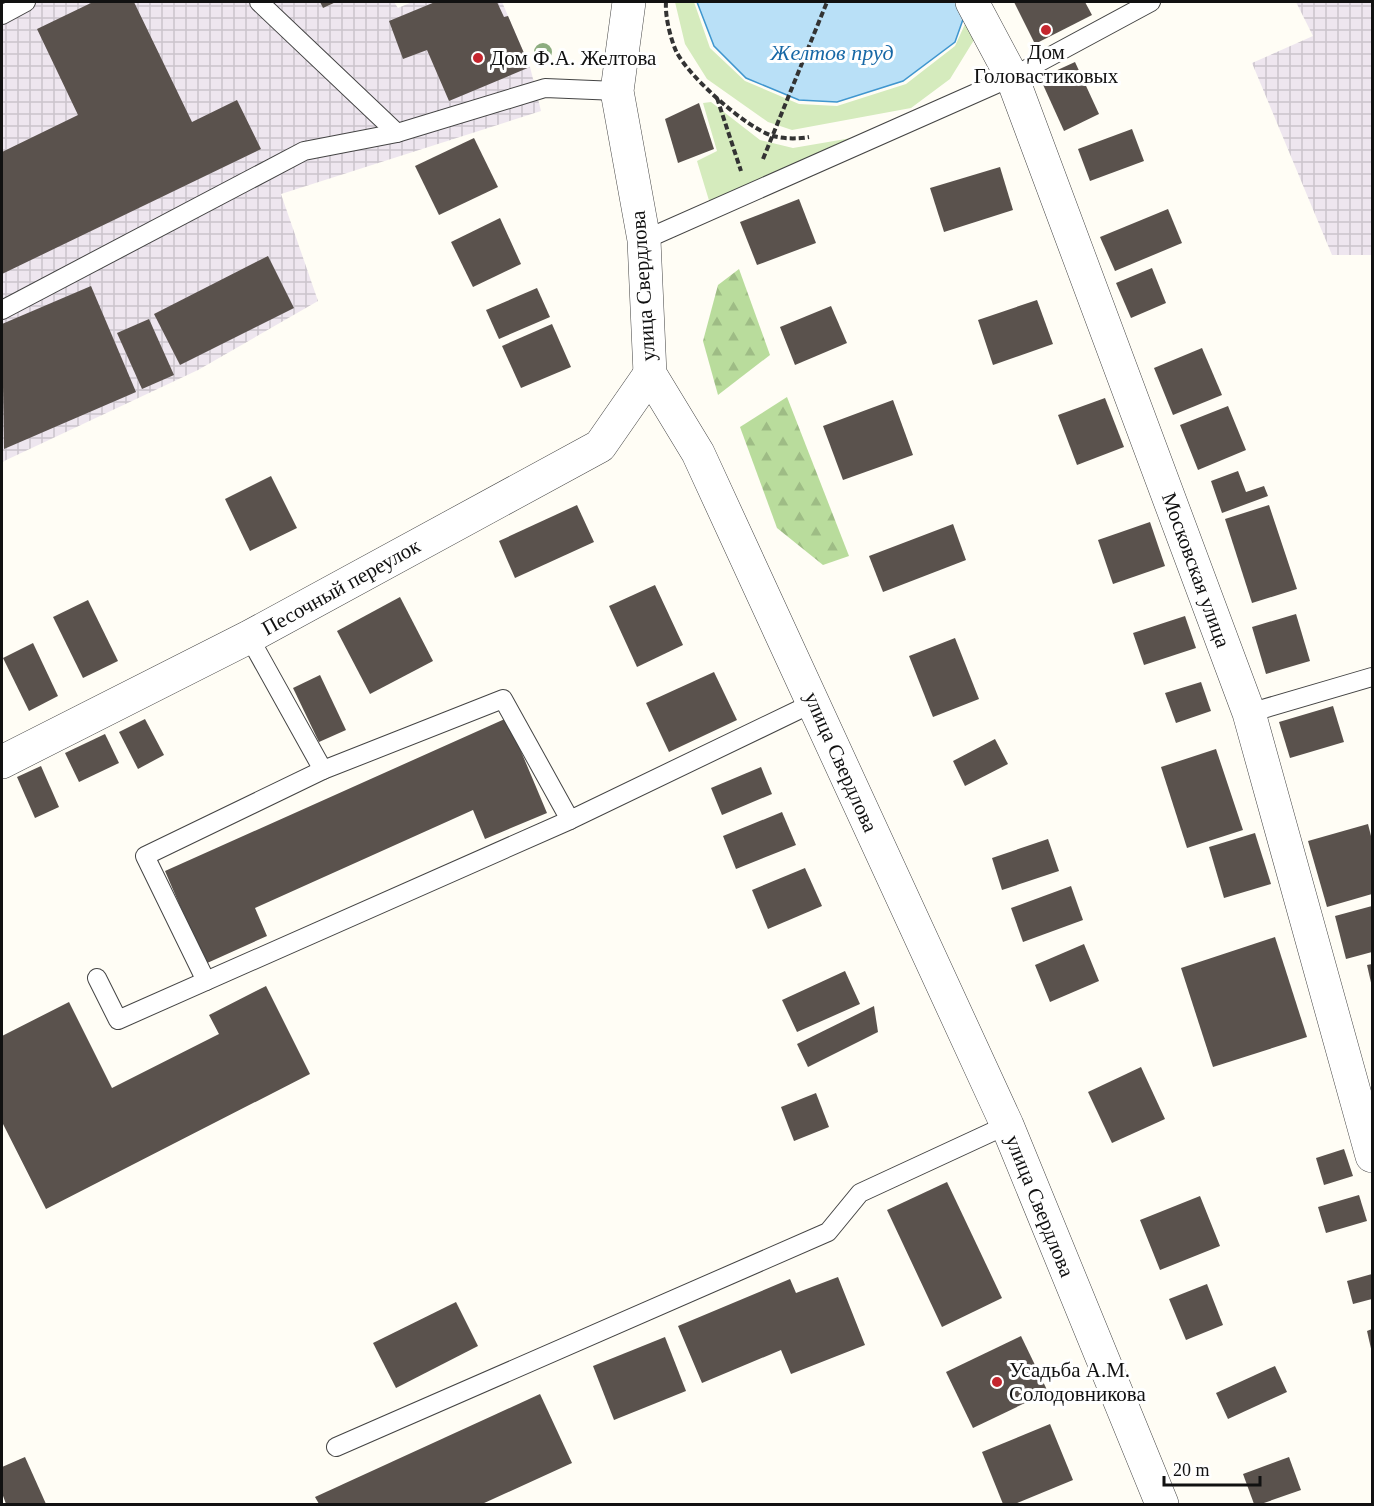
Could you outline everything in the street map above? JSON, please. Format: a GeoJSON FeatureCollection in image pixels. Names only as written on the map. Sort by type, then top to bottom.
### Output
{"type":"FeatureCollection","features":[{"type":"Feature","properties":{"kind":"street","name":"улица Свердлова"},"geometry":{"type":"LineString","coordinates":[[629,2],[617,91],[644,240],[650,374],[698,453],[815,702],[1007,1125],[1162,1504]]}},
{"type":"Feature","properties":{"kind":"street","name":"Московская улица"},"geometry":{"type":"LineString","coordinates":[[972,2],[1012,76],[1249,713],[1372,1156]]}},
{"type":"Feature","properties":{"kind":"street","name":"Песочный переулок"},"geometry":{"type":"LineString","coordinates":[[2,762],[249,637],[600,446],[650,374]]}},
{"type":"Feature","properties":{"kind":"lane"},"geometry":{"type":"LineString","coordinates":[[2,15],[26,2]]}},
{"type":"Feature","properties":{"kind":"lane"},"geometry":{"type":"LineString","coordinates":[[259,2],[397,133]]}},
{"type":"Feature","properties":{"kind":"lane"},"geometry":{"type":"LineString","coordinates":[[644,240],[748,196],[1012,76],[1151,2]]}},
{"type":"Feature","properties":{"kind":"lane"},"geometry":{"type":"LineString","coordinates":[[2,310],[304,151],[397,133],[545,88],[617,91]]}},
{"type":"Feature","properties":{"kind":"lane"},"geometry":{"type":"LineString","coordinates":[[249,637],[323,770]]}},
{"type":"Feature","properties":{"kind":"lane"},"geometry":{"type":"LineString","coordinates":[[1249,713],[1372,677]]}},
{"type":"Feature","properties":{"kind":"lane"},"geometry":{"type":"LineString","coordinates":[[206,981],[145,856],[323,770],[503,699],[570,820]]}},
{"type":"Feature","properties":{"kind":"lane"},"geometry":{"type":"LineString","coordinates":[[97,978],[118,1020],[570,820],[815,702]]}},
{"type":"Feature","properties":{"kind":"lane"},"geometry":{"type":"LineString","coordinates":[[336,1447],[828,1232],[860,1193],[1007,1125]]}},
{"type":"Feature","properties":{"kind":"path"},"geometry":{"type":"LineString","coordinates":[[666,2],[665,11],[676,52],[702,86],[756,128],[773,136],[800,139],[811,137]]}},
{"type":"Feature","properties":{"kind":"path"},"geometry":{"type":"LineString","coordinates":[[748,196],[827,2]]}},
{"type":"Feature","properties":{"kind":"path"},"geometry":{"type":"LineString","coordinates":[[717,98],[748,196]]}},
{"type":"Feature","properties":{"kind":"shaded area"},"geometry":{"type":"Polygon","coordinates":[[[2,2],[320,2],[323,8],[336,2],[394,2],[398,8],[412,2],[502,2],[530,67],[541,111],[281,194],[318,301],[198,370],[2,462],[2,2]]]}},
{"type":"Feature","properties":{"kind":"shaded area"},"geometry":{"type":"Polygon","coordinates":[[[1296,2],[1372,2],[1372,255],[1332,255],[1252,63],[1313,36],[1296,2]]]}},
{"type":"Feature","properties":{"kind":"green space"},"geometry":{"type":"Polygon","coordinates":[[[675,2],[694,2],[710,48],[745,81],[799,104],[837,106],[906,84],[955,46],[971,11],[974,40],[950,79],[911,108],[792,130],[768,122],[707,79],[685,44],[675,2]]]}},
{"type":"Feature","properties":{"kind":"green space"},"geometry":{"type":"Polygon","coordinates":[[[711,102],[760,140],[793,148],[869,135],[711,207],[697,161],[717,151],[703,103],[711,102]]]}},
{"type":"Feature","properties":{"kind":"green space"},"geometry":{"type":"Polygon","coordinates":[[[739,269],[770,355],[718,395],[703,341],[718,285],[739,269]]]}},
{"type":"Feature","properties":{"kind":"green space"},"geometry":{"type":"Polygon","coordinates":[[[787,397],[849,556],[823,565],[777,528],[740,427],[787,397]]]}},
{"type":"Feature","properties":{"kind":"water","name":"Желтов пруд"},"geometry":{"type":"Polygon","coordinates":[[[697,2],[963,2],[967,8],[955,42],[903,81],[837,102],[799,100],[746,78],[714,46],[697,2]]]}},
{"type":"Feature","properties":{"kind":"building"},"geometry":{"type":"Polygon","coordinates":[[[93,2],[134,2],[192,122],[237,100],[261,149],[2,274],[2,152],[78,115],[37,29],[93,2]]]}},
{"type":"Feature","properties":{"kind":"building"},"geometry":{"type":"Polygon","coordinates":[[[320,2],[336,2],[323,8],[320,2]]]}},
{"type":"Feature","properties":{"kind":"building"},"geometry":{"type":"Polygon","coordinates":[[[435,2],[497,2],[504,17],[508,16],[530,67],[449,101],[427,50],[403,59],[389,21],[435,2]]]}},
{"type":"Feature","properties":{"kind":"building","name":"Дом Головастиковых"},"geometry":{"type":"Polygon","coordinates":[[[1014,2],[1085,2],[1092,15],[1035,44],[1014,2]]]}},
{"type":"Feature","properties":{"kind":"building"},"geometry":{"type":"Polygon","coordinates":[[[1075,62],[1099,114],[1064,131],[1040,78],[1075,62]]]}},
{"type":"Feature","properties":{"kind":"building"},"geometry":{"type":"Polygon","coordinates":[[[699,103],[714,149],[678,163],[665,119],[699,103]]]}},
{"type":"Feature","properties":{"kind":"building"},"geometry":{"type":"Polygon","coordinates":[[[1132,129],[1144,161],[1090,181],[1078,149],[1132,129]]]}},
{"type":"Feature","properties":{"kind":"building"},"geometry":{"type":"Polygon","coordinates":[[[474,138],[498,187],[439,215],[415,166],[474,138]]]}},
{"type":"Feature","properties":{"kind":"building"},"geometry":{"type":"Polygon","coordinates":[[[1000,167],[1013,210],[944,232],[930,188],[1000,167]]]}},
{"type":"Feature","properties":{"kind":"building"},"geometry":{"type":"Polygon","coordinates":[[[799,199],[816,243],[757,265],[740,222],[799,199]]]}},
{"type":"Feature","properties":{"kind":"building"},"geometry":{"type":"Polygon","coordinates":[[[1168,209],[1182,243],[1115,271],[1100,237],[1168,209]]]}},
{"type":"Feature","properties":{"kind":"building"},"geometry":{"type":"Polygon","coordinates":[[[500,218],[521,264],[473,287],[451,242],[500,218]]]}},
{"type":"Feature","properties":{"kind":"building"},"geometry":{"type":"Polygon","coordinates":[[[268,256],[294,308],[180,365],[154,314],[268,256]]]}},
{"type":"Feature","properties":{"kind":"building"},"geometry":{"type":"Polygon","coordinates":[[[1152,268],[1166,303],[1131,318],[1116,283],[1152,268]]]}},
{"type":"Feature","properties":{"kind":"building"},"geometry":{"type":"Polygon","coordinates":[[[91,286],[136,392],[4,449],[2,324],[91,286]]]}},
{"type":"Feature","properties":{"kind":"building"},"geometry":{"type":"Polygon","coordinates":[[[537,288],[550,317],[499,339],[486,310],[537,288]]]}},
{"type":"Feature","properties":{"kind":"building"},"geometry":{"type":"Polygon","coordinates":[[[1037,300],[1053,344],[993,365],[978,320],[1037,300]]]}},
{"type":"Feature","properties":{"kind":"building"},"geometry":{"type":"Polygon","coordinates":[[[831,306],[847,343],[795,365],[780,327],[831,306]]]}},
{"type":"Feature","properties":{"kind":"building"},"geometry":{"type":"Polygon","coordinates":[[[149,319],[174,375],[142,389],[117,333],[149,319]]]}},
{"type":"Feature","properties":{"kind":"building"},"geometry":{"type":"Polygon","coordinates":[[[552,324],[571,367],[521,388],[502,346],[552,324]]]}},
{"type":"Feature","properties":{"kind":"building"},"geometry":{"type":"Polygon","coordinates":[[[1202,348],[1222,395],[1173,415],[1154,368],[1202,348]]]}},
{"type":"Feature","properties":{"kind":"building"},"geometry":{"type":"Polygon","coordinates":[[[1105,398],[1124,447],[1077,465],[1058,415],[1105,398]]]}},
{"type":"Feature","properties":{"kind":"building"},"geometry":{"type":"Polygon","coordinates":[[[893,400],[913,455],[843,480],[823,426],[893,400]]]}},
{"type":"Feature","properties":{"kind":"building"},"geometry":{"type":"Polygon","coordinates":[[[1228,406],[1246,450],[1198,470],[1180,425],[1228,406]]]}},
{"type":"Feature","properties":{"kind":"building"},"geometry":{"type":"Polygon","coordinates":[[[1238,471],[1246,492],[1264,486],[1268,496],[1222,513],[1211,481],[1238,471]]]}},
{"type":"Feature","properties":{"kind":"building"},"geometry":{"type":"Polygon","coordinates":[[[271,476],[297,528],[250,551],[225,499],[271,476]]]}},
{"type":"Feature","properties":{"kind":"building"},"geometry":{"type":"Polygon","coordinates":[[[577,505],[594,542],[515,578],[499,541],[577,505]]]}},
{"type":"Feature","properties":{"kind":"building"},"geometry":{"type":"Polygon","coordinates":[[[1269,505],[1297,589],[1252,603],[1225,519],[1269,505]]]}},
{"type":"Feature","properties":{"kind":"building"},"geometry":{"type":"Polygon","coordinates":[[[1150,522],[1165,566],[1113,584],[1098,540],[1150,522]]]}},
{"type":"Feature","properties":{"kind":"building"},"geometry":{"type":"Polygon","coordinates":[[[953,524],[966,560],[883,592],[869,556],[953,524]]]}},
{"type":"Feature","properties":{"kind":"building"},"geometry":{"type":"Polygon","coordinates":[[[655,585],[683,645],[637,667],[609,606],[655,585]]]}},
{"type":"Feature","properties":{"kind":"building"},"geometry":{"type":"Polygon","coordinates":[[[400,597],[433,661],[370,694],[337,631],[400,597]]]}},
{"type":"Feature","properties":{"kind":"building"},"geometry":{"type":"Polygon","coordinates":[[[88,600],[118,661],[83,678],[53,617],[88,600]]]}},
{"type":"Feature","properties":{"kind":"building"},"geometry":{"type":"Polygon","coordinates":[[[1296,614],[1310,661],[1266,674],[1252,627],[1296,614]]]}},
{"type":"Feature","properties":{"kind":"building"},"geometry":{"type":"Polygon","coordinates":[[[1185,616],[1196,648],[1144,665],[1133,633],[1185,616]]]}},
{"type":"Feature","properties":{"kind":"building"},"geometry":{"type":"Polygon","coordinates":[[[955,638],[979,699],[933,717],[909,656],[955,638]]]}},
{"type":"Feature","properties":{"kind":"building"},"geometry":{"type":"Polygon","coordinates":[[[33,643],[58,696],[29,711],[3,658],[33,643]]]}},
{"type":"Feature","properties":{"kind":"building"},"geometry":{"type":"Polygon","coordinates":[[[714,672],[737,720],[669,752],[646,703],[714,672]]]}},
{"type":"Feature","properties":{"kind":"building"},"geometry":{"type":"Polygon","coordinates":[[[320,675],[346,730],[319,742],[293,688],[320,675]]]}},
{"type":"Feature","properties":{"kind":"building"},"geometry":{"type":"Polygon","coordinates":[[[1201,682],[1211,711],[1176,723],[1165,693],[1201,682]]]}},
{"type":"Feature","properties":{"kind":"building"},"geometry":{"type":"Polygon","coordinates":[[[1333,706],[1344,742],[1290,758],[1279,722],[1333,706]]]}},
{"type":"Feature","properties":{"kind":"building"},"geometry":{"type":"Polygon","coordinates":[[[507,718],[547,813],[485,839],[473,810],[255,908],[267,936],[205,964],[165,871],[507,718]]]}},
{"type":"Feature","properties":{"kind":"building"},"geometry":{"type":"Polygon","coordinates":[[[145,719],[164,755],[138,769],[119,732],[145,719]]]}},
{"type":"Feature","properties":{"kind":"building"},"geometry":{"type":"Polygon","coordinates":[[[105,734],[119,763],[79,782],[65,753],[105,734]]]}},
{"type":"Feature","properties":{"kind":"building"},"geometry":{"type":"Polygon","coordinates":[[[995,739],[1008,764],[965,786],[953,761],[995,739]]]}},
{"type":"Feature","properties":{"kind":"building"},"geometry":{"type":"Polygon","coordinates":[[[1216,749],[1243,830],[1187,848],[1161,767],[1216,749]]]}},
{"type":"Feature","properties":{"kind":"building"},"geometry":{"type":"Polygon","coordinates":[[[41,766],[59,807],[35,818],[17,777],[41,766]]]}},
{"type":"Feature","properties":{"kind":"building"},"geometry":{"type":"Polygon","coordinates":[[[761,767],[772,794],[722,815],[711,788],[761,767]]]}},
{"type":"Feature","properties":{"kind":"building"},"geometry":{"type":"Polygon","coordinates":[[[782,812],[796,845],[736,869],[723,836],[782,812]]]}},
{"type":"Feature","properties":{"kind":"building"},"geometry":{"type":"Polygon","coordinates":[[[1368,824],[1372,840],[1372,894],[1327,907],[1308,841],[1368,824]]]}},
{"type":"Feature","properties":{"kind":"building"},"geometry":{"type":"Polygon","coordinates":[[[1255,833],[1271,884],[1224,898],[1209,847],[1255,833]]]}},
{"type":"Feature","properties":{"kind":"building"},"geometry":{"type":"Polygon","coordinates":[[[1048,839],[1059,871],[1002,890],[992,858],[1048,839]]]}},
{"type":"Feature","properties":{"kind":"building"},"geometry":{"type":"Polygon","coordinates":[[[805,868],[822,906],[768,929],[752,890],[805,868]]]}},
{"type":"Feature","properties":{"kind":"building"},"geometry":{"type":"Polygon","coordinates":[[[1071,886],[1083,920],[1023,942],[1011,908],[1071,886]]]}},
{"type":"Feature","properties":{"kind":"building"},"geometry":{"type":"Polygon","coordinates":[[[1372,906],[1372,952],[1346,959],[1335,916],[1372,906]]]}},
{"type":"Feature","properties":{"kind":"building"},"geometry":{"type":"Polygon","coordinates":[[[1275,937],[1307,1037],[1213,1067],[1181,968],[1275,937]]]}},
{"type":"Feature","properties":{"kind":"building"},"geometry":{"type":"Polygon","coordinates":[[[1084,944],[1099,981],[1050,1002],[1035,965],[1084,944]]]}},
{"type":"Feature","properties":{"kind":"building"},"geometry":{"type":"Polygon","coordinates":[[[1372,964],[1372,987],[1367,965],[1372,964]]]}},
{"type":"Feature","properties":{"kind":"building"},"geometry":{"type":"Polygon","coordinates":[[[845,971],[860,1004],[797,1032],[782,1000],[845,971]]]}},
{"type":"Feature","properties":{"kind":"building"},"geometry":{"type":"Polygon","coordinates":[[[266,986],[310,1074],[46,1209],[2,1122],[2,1036],[69,1002],[112,1088],[219,1034],[209,1015],[266,986]]]}},
{"type":"Feature","properties":{"kind":"building"},"geometry":{"type":"Polygon","coordinates":[[[874,1006],[878,1032],[808,1067],[797,1044],[874,1006]]]}},
{"type":"Feature","properties":{"kind":"building"},"geometry":{"type":"Polygon","coordinates":[[[1141,1067],[1165,1119],[1112,1143],[1088,1092],[1141,1067]]]}},
{"type":"Feature","properties":{"kind":"building"},"geometry":{"type":"Polygon","coordinates":[[[816,1093],[829,1127],[794,1141],[781,1107],[816,1093]]]}},
{"type":"Feature","properties":{"kind":"building"},"geometry":{"type":"Polygon","coordinates":[[[1344,1149],[1353,1176],[1324,1185],[1316,1158],[1344,1149]]]}},
{"type":"Feature","properties":{"kind":"building"},"geometry":{"type":"Polygon","coordinates":[[[947,1182],[1002,1298],[942,1327],[887,1210],[947,1182]]]}},
{"type":"Feature","properties":{"kind":"building"},"geometry":{"type":"Polygon","coordinates":[[[1359,1195],[1367,1221],[1326,1233],[1318,1207],[1359,1195]]]}},
{"type":"Feature","properties":{"kind":"building"},"geometry":{"type":"Polygon","coordinates":[[[1200,1196],[1220,1246],[1160,1270],[1140,1220],[1200,1196]]]}},
{"type":"Feature","properties":{"kind":"building"},"geometry":{"type":"Polygon","coordinates":[[[1372,1274],[1372,1299],[1353,1304],[1347,1281],[1372,1274]]]}},
{"type":"Feature","properties":{"kind":"building"},"geometry":{"type":"Polygon","coordinates":[[[838,1277],[865,1345],[791,1374],[781,1350],[702,1383],[678,1326],[790,1279],[796,1293],[838,1277]]]}},
{"type":"Feature","properties":{"kind":"building"},"geometry":{"type":"Polygon","coordinates":[[[1207,1284],[1223,1325],[1186,1340],[1169,1299],[1207,1284]]]}},
{"type":"Feature","properties":{"kind":"building"},"geometry":{"type":"Polygon","coordinates":[[[456,1302],[478,1346],[396,1388],[373,1343],[456,1302]]]}},
{"type":"Feature","properties":{"kind":"building"},"geometry":{"type":"Polygon","coordinates":[[[1372,1329],[1372,1353],[1367,1331],[1372,1329]]]}},
{"type":"Feature","properties":{"kind":"building","name":"Усадьба А.М. Солодовникова"},"geometry":{"type":"Polygon","coordinates":[[[1021,1336],[1048,1392],[973,1428],[946,1372],[1021,1336]]]}},
{"type":"Feature","properties":{"kind":"building"},"geometry":{"type":"Polygon","coordinates":[[[665,1337],[686,1391],[614,1420],[593,1366],[665,1337]]]}},
{"type":"Feature","properties":{"kind":"building"},"geometry":{"type":"Polygon","coordinates":[[[1275,1366],[1287,1392],[1228,1419],[1216,1393],[1275,1366]]]}},
{"type":"Feature","properties":{"kind":"building"},"geometry":{"type":"Polygon","coordinates":[[[540,1394],[572,1463],[482,1504],[319,1504],[315,1497],[540,1394]]]}},
{"type":"Feature","properties":{"kind":"building"},"geometry":{"type":"Polygon","coordinates":[[[1050,1424],[1073,1480],[1015,1504],[1003,1504],[982,1452],[1050,1424]]]}},
{"type":"Feature","properties":{"kind":"building"},"geometry":{"type":"Polygon","coordinates":[[[25,1457],[46,1504],[6,1504],[2,1493],[2,1467],[25,1457]]]}},
{"type":"Feature","properties":{"kind":"building"},"geometry":{"type":"Polygon","coordinates":[[[1289,1457],[1301,1490],[1261,1504],[1254,1504],[1243,1474],[1289,1457]]]}},
{"type":"Feature","properties":{"kind":"place","name":"Дом Головастиковых"},"geometry":{"type":"Point","coordinates":[1046,30]}},
{"type":"Feature","properties":{"kind":"place","name":"Дом Ф.А. Желтова"},"geometry":{"type":"Point","coordinates":[478,58]}},
{"type":"Feature","properties":{"kind":"place","name":"Усадьба А.М. Солодовникова"},"geometry":{"type":"Point","coordinates":[997,1382]}}]}
